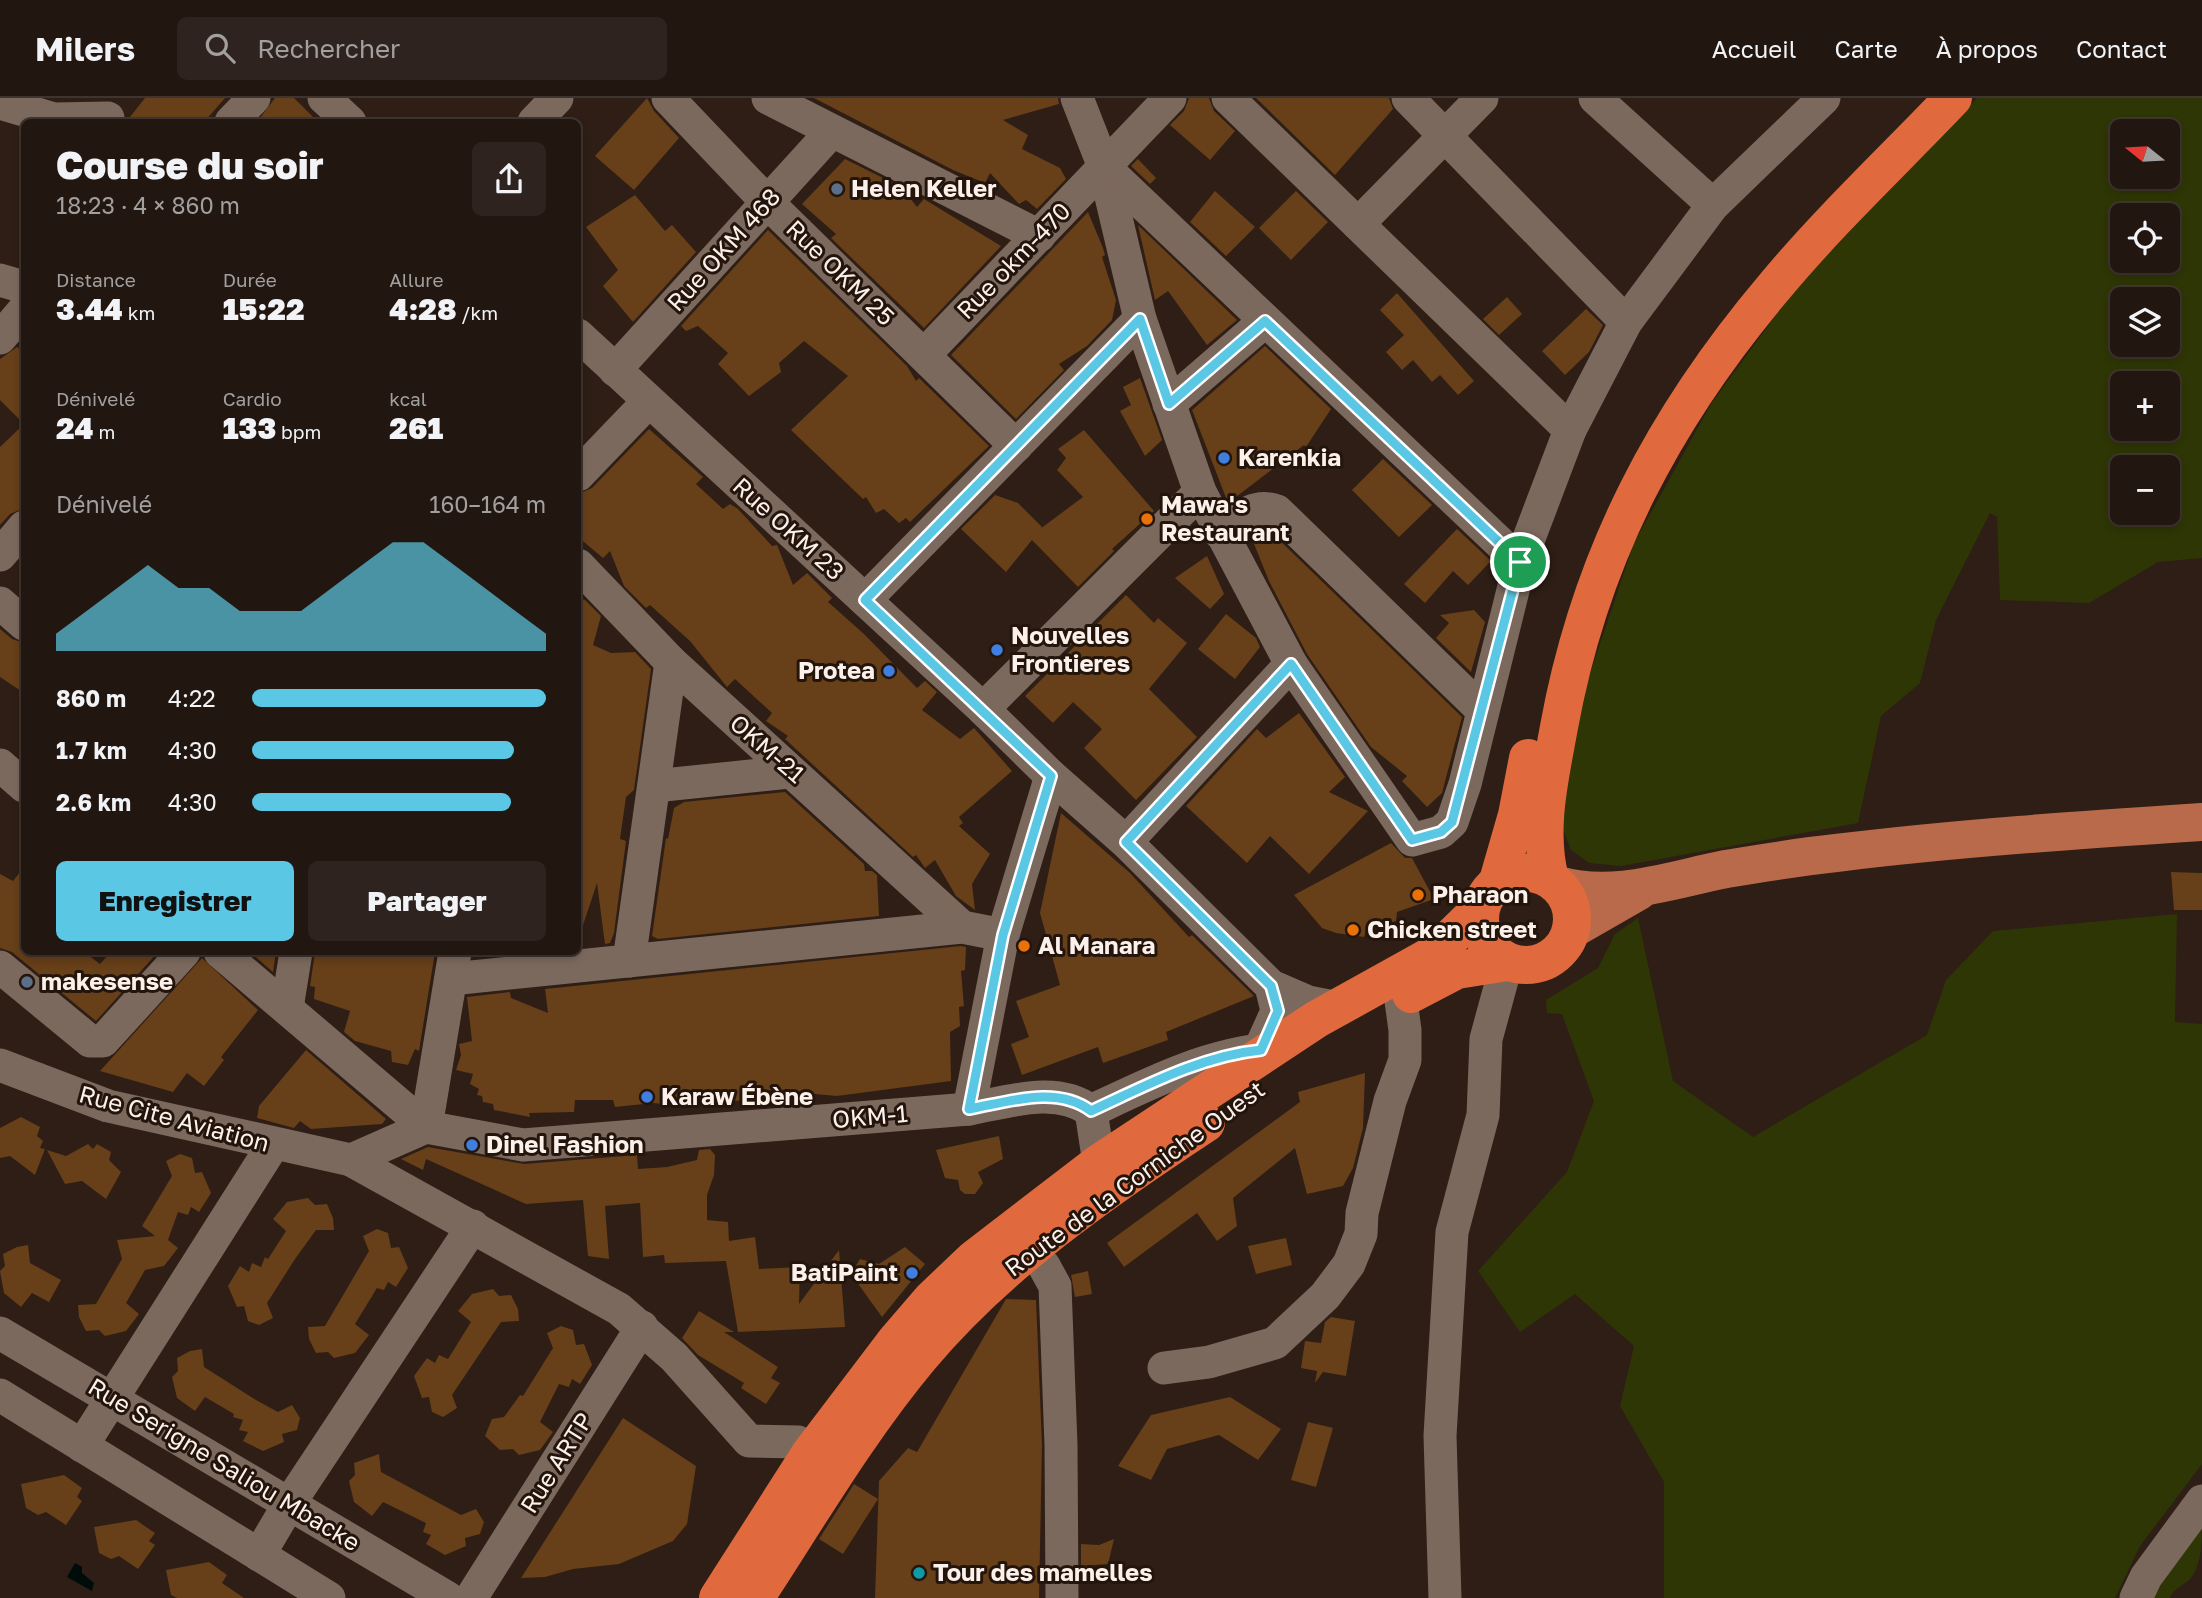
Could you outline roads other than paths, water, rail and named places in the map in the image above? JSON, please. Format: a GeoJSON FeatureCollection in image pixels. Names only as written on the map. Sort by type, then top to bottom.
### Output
{"type":"FeatureCollection","features":[{"type":"Feature","properties":{"kind":"highway","name":"Route de la Corniche Ouest"},"geometry":{"type":"LineString","coordinates":[[718,1598],[810,1454],[895,1342],[932,1299],[974,1259],[1099,1163],[1263,1053],[1434,954],[1462,930],[1489,895],[1515,826],[1535,722],[1568,597],[1620,471],[1674,380],[1739,287],[1919,98]]}},
{"type":"Feature","properties":{"kind":"highway"},"geometry":{"type":"LineString","coordinates":[[1554,882],[1524,872],[1489,895],[1479,925],[1484,940],[1494,953],[1507,962],[1539,964],[1553,957],[1564,945],[1571,930],[1571,906],[1554,882],[1546,864],[1545,813],[1564,696],[1578,643],[1612,542],[1638,485],[1702,385],[1776,285],[1953,98]]}},
{"type":"Feature","properties":{"kind":"highway","name":"Route de la Corniche Ouest"},"geometry":{"type":"LineString","coordinates":[[755,1598],[882,1406],[920,1357],[978,1295],[1029,1265],[1060,1228],[1181,1140],[1347,1032],[1457,970],[1507,962]]}},
{"type":"Feature","properties":{"kind":"main road"},"geometry":{"type":"LineString","coordinates":[[1554,882],[1586,890],[1643,889],[1726,870],[1836,853],[1969,839],[2202,822]]}},
{"type":"Feature","properties":{"kind":"main road"},"geometry":{"type":"LineString","coordinates":[[1571,930],[1643,889]]}},
{"type":"Feature","properties":{"kind":"street"},"geometry":{"type":"LineString","coordinates":[[234,119],[254,98]]}},
{"type":"Feature","properties":{"kind":"street"},"geometry":{"type":"LineString","coordinates":[[324,98],[347,119]]}},
{"type":"Feature","properties":{"kind":"street"},"geometry":{"type":"LineString","coordinates":[[537,119],[557,98]]}},
{"type":"Feature","properties":{"kind":"street","name":"Rue OKM 25"},"geometry":{"type":"LineString","coordinates":[[668,98],[768,202],[1016,446]]}},
{"type":"Feature","properties":{"kind":"street"},"geometry":{"type":"LineString","coordinates":[[768,98],[1039,236]]}},
{"type":"Feature","properties":{"kind":"street"},"geometry":{"type":"LineString","coordinates":[[1077,98],[1104,167],[1140,319],[1200,492],[1291,664],[1412,840],[1441,832],[1452,822],[1520,562],[1570,430],[1626,322],[1713,205],[1813,102]]}},
{"type":"Feature","properties":{"kind":"street","name":"Rue okm-470"},"geometry":{"type":"LineString","coordinates":[[924,355],[1170,98]]}},
{"type":"Feature","properties":{"kind":"street"},"geometry":{"type":"LineString","coordinates":[[1228,98],[1570,430]]}},
{"type":"Feature","properties":{"kind":"street"},"geometry":{"type":"LineString","coordinates":[[1408,98],[1626,322]]}},
{"type":"Feature","properties":{"kind":"street"},"geometry":{"type":"LineString","coordinates":[[1358,224],[1482,98]]}},
{"type":"Feature","properties":{"kind":"street"},"geometry":{"type":"LineString","coordinates":[[1594,98],[1713,205]]}},
{"type":"Feature","properties":{"kind":"street"},"geometry":{"type":"LineString","coordinates":[[0,103],[54,119],[103,113]]}},
{"type":"Feature","properties":{"kind":"street","name":"Rue OKM 468"},"geometry":{"type":"LineString","coordinates":[[615,370],[832,131]]}},
{"type":"Feature","properties":{"kind":"street"},"geometry":{"type":"LineString","coordinates":[[1104,167],[1520,562]]}},
{"type":"Feature","properties":{"kind":"street"},"geometry":{"type":"LineString","coordinates":[[0,280],[21,287]]}},
{"type":"Feature","properties":{"kind":"street"},"geometry":{"type":"LineString","coordinates":[[0,338],[21,314]]}},
{"type":"Feature","properties":{"kind":"street"},"geometry":{"type":"LineString","coordinates":[[865,600],[1140,319]]}},
{"type":"Feature","properties":{"kind":"street"},"geometry":{"type":"LineString","coordinates":[[1169,404],[1265,321]]}},
{"type":"Feature","properties":{"kind":"street","name":"Rue OKM 23"},"geometry":{"type":"LineString","coordinates":[[581,338],[983,709],[1051,776],[1126,842],[1271,986]]}},
{"type":"Feature","properties":{"kind":"street"},"geometry":{"type":"LineString","coordinates":[[581,472],[648,402]]}},
{"type":"Feature","properties":{"kind":"street"},"geometry":{"type":"LineString","coordinates":[[983,709],[1200,492]]}},
{"type":"Feature","properties":{"kind":"street"},"geometry":{"type":"LineString","coordinates":[[1222,534],[1246,512],[1266,507],[1277,511],[1482,709]]}},
{"type":"Feature","properties":{"kind":"street"},"geometry":{"type":"LineString","coordinates":[[0,555],[21,530]]}},
{"type":"Feature","properties":{"kind":"street","name":"OKM-21"},"geometry":{"type":"LineString","coordinates":[[581,568],[671,662],[962,927]]}},
{"type":"Feature","properties":{"kind":"street"},"geometry":{"type":"LineString","coordinates":[[0,603],[21,621]]}},
{"type":"Feature","properties":{"kind":"street"},"geometry":{"type":"LineString","coordinates":[[629,961],[671,662]]}},
{"type":"Feature","properties":{"kind":"street"},"geometry":{"type":"LineString","coordinates":[[1126,842],[1291,664]]}},
{"type":"Feature","properties":{"kind":"street"},"geometry":{"type":"LineString","coordinates":[[0,765],[21,783]]}},
{"type":"Feature","properties":{"kind":"street"},"geometry":{"type":"LineString","coordinates":[[654,786],[789,772]]}},
{"type":"Feature","properties":{"kind":"street"},"geometry":{"type":"LineString","coordinates":[[969,1109],[1003,935],[1051,776]]}},
{"type":"Feature","properties":{"kind":"street"},"geometry":{"type":"LineString","coordinates":[[426,1127],[453,966],[629,961],[962,927],[1003,935]]}},
{"type":"Feature","properties":{"kind":"street"},"geometry":{"type":"LineString","coordinates":[[0,967],[90,1041],[97,1043],[103,1041],[181,955]]}},
{"type":"Feature","properties":{"kind":"street"},"geometry":{"type":"LineString","coordinates":[[224,955],[426,1127]]}},
{"type":"Feature","properties":{"kind":"street"},"geometry":{"type":"LineString","coordinates":[[287,1008],[296,955]]}},
{"type":"Feature","properties":{"kind":"street"},"geometry":{"type":"LineString","coordinates":[[1445,1598],[1440,1436],[1452,1232],[1483,1115],[1486,1039],[1507,962]]}},
{"type":"Feature","properties":{"kind":"street"},"geometry":{"type":"LineString","coordinates":[[1271,986],[1308,1002],[1339,1008]]}},
{"type":"Feature","properties":{"kind":"street"},"geometry":{"type":"LineString","coordinates":[[1099,1163],[1091,1111],[1195,1065],[1240,1052],[1263,1053],[1278,1011],[1271,986]]}},
{"type":"Feature","properties":{"kind":"street"},"geometry":{"type":"LineString","coordinates":[[1164,1368],[1209,1362],[1275,1343],[1325,1296],[1349,1264],[1361,1234],[1362,1213],[1384,1126],[1405,1060],[1401,1001]]}},
{"type":"Feature","properties":{"kind":"street","name":"Rue Cite Aviation"},"geometry":{"type":"LineString","coordinates":[[0,1065],[108,1106],[273,1145],[351,1160],[619,1309],[674,1357],[749,1441],[798,1441],[810,1454]]}},
{"type":"Feature","properties":{"kind":"street","name":"OKM-1"},"geometry":{"type":"LineString","coordinates":[[426,1127],[523,1145],[969,1109],[1039,1097],[1066,1098],[1081,1102],[1091,1111]]}},
{"type":"Feature","properties":{"kind":"street"},"geometry":{"type":"LineString","coordinates":[[351,1160],[426,1127]]}},
{"type":"Feature","properties":{"kind":"street"},"geometry":{"type":"LineString","coordinates":[[82,1446],[273,1145]]}},
{"type":"Feature","properties":{"kind":"street"},"geometry":{"type":"LineString","coordinates":[[259,1555],[289,1504],[473,1226]]}},
{"type":"Feature","properties":{"kind":"street"},"geometry":{"type":"LineString","coordinates":[[1029,1265],[1055,1286],[1061,1445],[1062,1598]]}},
{"type":"Feature","properties":{"kind":"street","name":"Rue ARTP"},"geometry":{"type":"LineString","coordinates":[[471,1598],[642,1327]]}},
{"type":"Feature","properties":{"kind":"street","name":"Rue Serigne Saliou Mbacke"},"geometry":{"type":"LineString","coordinates":[[0,1333],[448,1598]]}},
{"type":"Feature","properties":{"kind":"street"},"geometry":{"type":"LineString","coordinates":[[0,1395],[329,1598]]}},
{"type":"Feature","properties":{"kind":"street"},"geometry":{"type":"LineString","coordinates":[[2136,1598],[2146,1577],[2202,1501]]}},
{"type":"Feature","properties":{"kind":"place","name":"Helen Keller"},"geometry":{"type":"Point","coordinates":[837,189]}},
{"type":"Feature","properties":{"kind":"place","name":"Karenkia"},"geometry":{"type":"Point","coordinates":[1224,458]}},
{"type":"Feature","properties":{"kind":"place","name":"Mawa's Restaurant"},"geometry":{"type":"Point","coordinates":[1147,519]}},
{"type":"Feature","properties":{"kind":"place","name":"Nouvelles Frontieres"},"geometry":{"type":"Point","coordinates":[997,650]}},
{"type":"Feature","properties":{"kind":"place","name":"Protea"},"geometry":{"type":"Point","coordinates":[889,671]}},
{"type":"Feature","properties":{"kind":"place","name":"Pharaon"},"geometry":{"type":"Point","coordinates":[1418,895]}},
{"type":"Feature","properties":{"kind":"place","name":"Chicken street"},"geometry":{"type":"Point","coordinates":[1353,930]}},
{"type":"Feature","properties":{"kind":"place","name":"Al Manara"},"geometry":{"type":"Point","coordinates":[1024,946]}},
{"type":"Feature","properties":{"kind":"place","name":"makesense"},"geometry":{"type":"Point","coordinates":[27,982]}},
{"type":"Feature","properties":{"kind":"place","name":"Karaw Ébène"},"geometry":{"type":"Point","coordinates":[647,1097]}},
{"type":"Feature","properties":{"kind":"place","name":"Dinel Fashion"},"geometry":{"type":"Point","coordinates":[472,1145]}},
{"type":"Feature","properties":{"kind":"place","name":"BatiPaint"},"geometry":{"type":"Point","coordinates":[912,1273]}},
{"type":"Feature","properties":{"kind":"place","name":"Tour des mamelles"},"geometry":{"type":"Point","coordinates":[919,1573]}}]}
